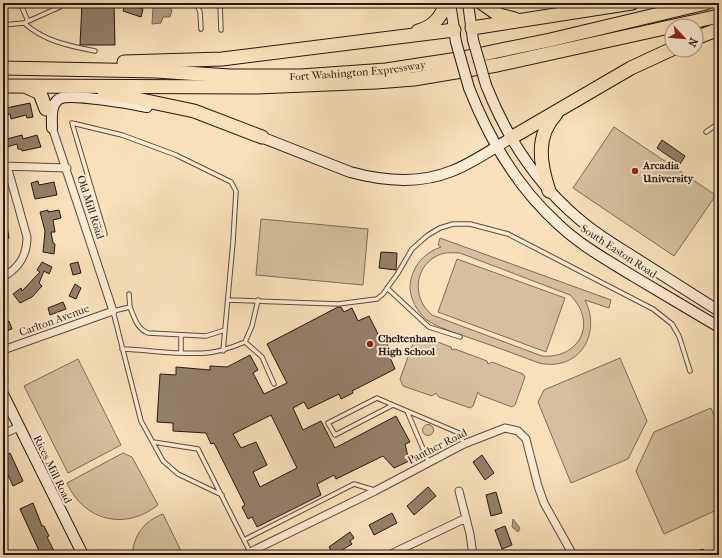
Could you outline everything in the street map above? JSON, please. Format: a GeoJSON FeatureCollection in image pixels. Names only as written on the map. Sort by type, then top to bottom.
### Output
{"type":"FeatureCollection","features":[{"type":"Feature","properties":{"kind":"highway"},"geometry":{"type":"LineString","coordinates":[[398,37],[430,26],[441,15],[446,3]]}},
{"type":"Feature","properties":{"kind":"highway"},"geometry":{"type":"LineString","coordinates":[[482,3],[499,15],[522,21]]}},
{"type":"Feature","properties":{"kind":"highway"},"geometry":{"type":"LineString","coordinates":[[472,34],[522,21],[632,3]]}},
{"type":"Feature","properties":{"kind":"highway","name":"Fort Washington Expressway"},"geometry":{"type":"LineString","coordinates":[[3,68],[156,71],[230,76],[301,76],[386,70],[458,59],[550,40],[706,3]]}},
{"type":"Feature","properties":{"kind":"highway","name":"Fort Washington Expressway"},"geometry":{"type":"LineString","coordinates":[[50,87],[257,87],[414,79],[497,65],[719,16]]}},
{"type":"Feature","properties":{"kind":"highway"},"geometry":{"type":"LineString","coordinates":[[704,35],[719,29]]}},
{"type":"Feature","properties":{"kind":"highway"},"geometry":{"type":"LineString","coordinates":[[3,68],[222,59],[398,37],[455,36]]}},
{"type":"Feature","properties":{"kind":"highway"},"geometry":{"type":"LineString","coordinates":[[511,138],[631,68],[664,53]]}},
{"type":"Feature","properties":{"kind":"highway"},"geometry":{"type":"LineString","coordinates":[[3,86],[50,87],[104,92],[177,107],[211,117],[262,137]]}},
{"type":"Feature","properties":{"kind":"highway"},"geometry":{"type":"LineString","coordinates":[[27,87],[40,93],[46,109]]}},
{"type":"Feature","properties":{"kind":"highway"},"geometry":{"type":"LineString","coordinates":[[549,191],[542,164],[541,144],[548,124],[562,108]]}},
{"type":"Feature","properties":{"kind":"main road","name":"South Easton Road"},"geometry":{"type":"LineString","coordinates":[[450,3],[455,36],[469,88],[477,110],[496,147],[528,193],[543,210],[577,240],[719,327]]}},
{"type":"Feature","properties":{"kind":"main road","name":"South Easton Road"},"geometry":{"type":"LineString","coordinates":[[468,3],[472,34],[486,85],[497,113],[527,163],[549,191],[579,220],[602,237],[719,312]]}},
{"type":"Feature","properties":{"kind":"main road"},"geometry":{"type":"LineString","coordinates":[[455,36],[472,34]]}},
{"type":"Feature","properties":{"kind":"main road"},"geometry":{"type":"LineString","coordinates":[[52,128],[52,111],[54,105],[59,99],[68,97],[141,106],[186,115],[262,137],[350,172],[365,176],[401,180],[451,172],[511,138]]}},
{"type":"Feature","properties":{"kind":"main road","name":"Rices Mill Road"},"geometry":{"type":"LineString","coordinates":[[3,394],[83,555]]}},
{"type":"Feature","properties":{"kind":"street","name":"Old Mill Road"},"geometry":{"type":"LineString","coordinates":[[46,109],[67,168],[113,311]]}},
{"type":"Feature","properties":{"kind":"street"},"geometry":{"type":"LineString","coordinates":[[3,277],[20,264],[27,246],[27,237],[5,166],[67,168]]}},
{"type":"Feature","properties":{"kind":"street","name":"Carlton Avenue"},"geometry":{"type":"LineString","coordinates":[[3,350],[113,311]]}},
{"type":"Feature","properties":{"kind":"street"},"geometry":{"type":"LineString","coordinates":[[3,434],[19,427]]}},
{"type":"Feature","properties":{"kind":"street","name":"Panther Road"},"geometry":{"type":"LineString","coordinates":[[247,554],[375,491],[464,444],[505,428],[511,428],[523,435],[528,445],[538,486],[544,503],[573,555]]}},
{"type":"Feature","properties":{"kind":"street"},"geometry":{"type":"LineString","coordinates":[[459,491],[473,555]]}},
{"type":"Feature","properties":{"kind":"street"},"geometry":{"type":"LineString","coordinates":[[389,555],[466,518]]}},
{"type":"Feature","properties":{"kind":"lane"},"geometry":{"type":"LineString","coordinates":[[20,3],[26,22],[34,31],[60,43],[95,51]]}},
{"type":"Feature","properties":{"kind":"lane"},"geometry":{"type":"LineString","coordinates":[[3,25],[26,22],[60,7],[63,3]]}},
{"type":"Feature","properties":{"kind":"lane"},"geometry":{"type":"LineString","coordinates":[[196,3],[200,12],[201,29]]}},
{"type":"Feature","properties":{"kind":"lane"},"geometry":{"type":"LineString","coordinates":[[220,3],[220,30]]}},
{"type":"Feature","properties":{"kind":"lane"},"geometry":{"type":"LineString","coordinates":[[706,132],[719,122]]}},
{"type":"Feature","properties":{"kind":"lane"},"geometry":{"type":"LineString","coordinates":[[105,234],[72,123],[122,135],[141,142],[176,155],[231,182],[236,191],[223,351]]}},
{"type":"Feature","properties":{"kind":"lane"},"geometry":{"type":"LineString","coordinates":[[228,300],[338,304],[377,299],[398,273],[412,249],[440,228],[452,224],[470,224],[508,234],[653,309],[672,324],[679,336],[690,371]]}},
{"type":"Feature","properties":{"kind":"lane"},"geometry":{"type":"LineString","coordinates":[[387,288],[429,327],[460,337]]}},
{"type":"Feature","properties":{"kind":"lane"},"geometry":{"type":"LineString","coordinates":[[129,294],[130,307],[135,320],[142,331],[148,333],[206,336],[225,330]]}},
{"type":"Feature","properties":{"kind":"lane"},"geometry":{"type":"LineString","coordinates":[[122,349],[181,353],[207,353],[223,351],[245,342],[252,326],[258,300]]}},
{"type":"Feature","properties":{"kind":"lane"},"geometry":{"type":"LineString","coordinates":[[130,307],[113,311],[141,421],[163,461],[178,474],[222,496]]}},
{"type":"Feature","properties":{"kind":"lane"},"geometry":{"type":"LineString","coordinates":[[181,335],[181,353]]}},
{"type":"Feature","properties":{"kind":"lane"},"geometry":{"type":"LineString","coordinates":[[245,342],[262,357],[274,384]]}},
{"type":"Feature","properties":{"kind":"lane"},"geometry":{"type":"LineString","coordinates":[[393,405],[335,435],[328,423],[377,398],[459,433],[464,444]]}},
{"type":"Feature","properties":{"kind":"lane"},"geometry":{"type":"LineString","coordinates":[[407,411],[428,463]]}},
{"type":"Feature","properties":{"kind":"lane"},"geometry":{"type":"LineString","coordinates":[[153,442],[198,449],[244,540],[247,554]]}},
{"type":"Feature","properties":{"kind":"lane"},"geometry":{"type":"LineString","coordinates":[[244,540],[354,484],[375,491]]}},
{"type":"Feature","properties":{"kind":"shaded area"},"geometry":{"type":"Polygon","coordinates":[[[157,3],[168,3],[167,6],[172,10],[170,17],[163,17],[161,23],[152,24],[153,7],[157,3]]]}},
{"type":"Feature","properties":{"kind":"shaded area"},"geometry":{"type":"Polygon","coordinates":[[[614,127],[714,194],[714,198],[674,256],[573,188],[614,127]]]}},
{"type":"Feature","properties":{"kind":"shaded area"},"geometry":{"type":"Polygon","coordinates":[[[261,219],[368,229],[363,285],[256,275],[261,219]]]}},
{"type":"Feature","properties":{"kind":"shaded area"},"geometry":{"type":"Polygon","coordinates":[[[440,238],[611,300],[609,308],[585,300],[590,313],[591,325],[583,348],[576,356],[565,362],[553,364],[539,363],[446,330],[431,323],[419,312],[413,302],[410,290],[411,279],[418,263],[426,255],[441,247],[438,245],[440,238]],[[443,253],[432,259],[425,265],[418,282],[418,291],[421,300],[425,308],[432,315],[542,356],[566,352],[575,345],[581,337],[583,316],[578,305],[570,295],[460,253],[443,253]]]}},
{"type":"Feature","properties":{"kind":"shaded area"},"geometry":{"type":"Polygon","coordinates":[[[457,259],[565,298],[546,352],[438,312],[457,259]]]}},
{"type":"Feature","properties":{"kind":"shaded area"},"geometry":{"type":"Polygon","coordinates":[[[419,335],[451,347],[452,350],[455,349],[487,361],[488,364],[492,362],[523,374],[525,377],[515,405],[512,407],[480,395],[478,392],[473,406],[470,408],[439,397],[436,393],[432,396],[403,386],[400,379],[415,338],[419,335]]]}},
{"type":"Feature","properties":{"kind":"shaded area"},"geometry":{"type":"Polygon","coordinates":[[[620,358],[647,421],[628,459],[571,483],[538,402],[544,390],[620,358]]]}},
{"type":"Feature","properties":{"kind":"shaded area"},"geometry":{"type":"Polygon","coordinates":[[[78,359],[121,445],[68,473],[24,386],[78,359]]]}},
{"type":"Feature","properties":{"kind":"shaded area"},"geometry":{"type":"Polygon","coordinates":[[[711,408],[719,427],[719,509],[664,534],[636,471],[654,432],[711,408]]]}},
{"type":"Feature","properties":{"kind":"shaded area"},"geometry":{"type":"Polygon","coordinates":[[[428,424],[432,426],[434,430],[432,434],[428,436],[424,434],[422,430],[424,426],[428,424]]]}},
{"type":"Feature","properties":{"kind":"shaded area"},"geometry":{"type":"Polygon","coordinates":[[[123,453],[132,457],[158,505],[145,513],[132,518],[106,518],[95,514],[84,506],[74,496],[67,483],[123,453]]]}},
{"type":"Feature","properties":{"kind":"shaded area"},"geometry":{"type":"Polygon","coordinates":[[[163,514],[183,555],[132,555],[135,541],[141,530],[150,521],[163,514]]]}},
{"type":"Feature","properties":{"kind":"shaded area"},"geometry":{"type":"Polygon","coordinates":[[[513,519],[520,528],[518,532],[512,527],[513,519]]]}},
{"type":"Feature","properties":{"kind":"building"},"geometry":{"type":"Polygon","coordinates":[[[82,3],[114,3],[115,45],[80,45],[82,3]]]}},
{"type":"Feature","properties":{"kind":"building"},"geometry":{"type":"Polygon","coordinates":[[[126,3],[133,3],[132,5],[143,9],[141,17],[123,11],[126,3]]]}},
{"type":"Feature","properties":{"kind":"building"},"geometry":{"type":"Polygon","coordinates":[[[30,103],[33,117],[27,118],[26,115],[11,119],[10,114],[7,115],[6,108],[30,103]]]}},
{"type":"Feature","properties":{"kind":"building"},"geometry":{"type":"Polygon","coordinates":[[[22,135],[23,139],[37,135],[41,147],[22,151],[21,149],[18,149],[17,144],[3,148],[3,140],[22,135]]]}},
{"type":"Feature","properties":{"kind":"building"},"geometry":{"type":"Polygon","coordinates":[[[662,140],[685,156],[680,164],[657,148],[662,140]]]}},
{"type":"Feature","properties":{"kind":"building"},"geometry":{"type":"Polygon","coordinates":[[[38,181],[39,185],[54,182],[57,195],[35,199],[31,183],[38,181]]]}},
{"type":"Feature","properties":{"kind":"building"},"geometry":{"type":"Polygon","coordinates":[[[48,210],[48,212],[59,210],[61,218],[53,220],[55,232],[51,232],[53,243],[55,244],[54,254],[43,252],[45,231],[40,212],[48,210]]]}},
{"type":"Feature","properties":{"kind":"building"},"geometry":{"type":"Polygon","coordinates":[[[5,216],[9,238],[3,239],[3,217],[5,216]]]}},
{"type":"Feature","properties":{"kind":"building"},"geometry":{"type":"Polygon","coordinates":[[[381,252],[397,253],[396,270],[379,268],[381,252]]]}},
{"type":"Feature","properties":{"kind":"building"},"geometry":{"type":"Polygon","coordinates":[[[42,262],[52,267],[49,274],[44,271],[39,283],[42,286],[32,297],[20,303],[13,294],[21,288],[22,291],[40,272],[37,270],[42,262]]]}},
{"type":"Feature","properties":{"kind":"building"},"geometry":{"type":"Polygon","coordinates":[[[78,262],[81,273],[73,275],[70,264],[78,262]]]}},
{"type":"Feature","properties":{"kind":"building"},"geometry":{"type":"Polygon","coordinates":[[[75,284],[81,288],[76,299],[69,296],[75,284]]]}},
{"type":"Feature","properties":{"kind":"building"},"geometry":{"type":"Polygon","coordinates":[[[63,302],[66,309],[50,315],[48,308],[63,302]]]}},
{"type":"Feature","properties":{"kind":"building"},"geometry":{"type":"Polygon","coordinates":[[[338,307],[341,307],[344,312],[352,308],[358,321],[369,316],[379,336],[382,334],[391,352],[388,353],[395,369],[352,391],[353,393],[341,399],[339,394],[308,409],[304,402],[293,408],[303,430],[321,421],[335,448],[396,416],[410,442],[405,444],[409,461],[394,468],[383,456],[336,479],[334,475],[317,484],[321,495],[257,527],[252,517],[248,519],[242,507],[245,505],[214,443],[211,444],[206,433],[173,431],[173,423],[157,422],[160,374],[176,375],[176,367],[210,370],[210,366],[227,367],[250,355],[258,370],[253,373],[264,394],[287,383],[267,344],[338,307]],[[271,415],[233,434],[241,448],[256,442],[267,465],[253,472],[260,487],[297,468],[271,415]]]}},
{"type":"Feature","properties":{"kind":"building"},"geometry":{"type":"Polygon","coordinates":[[[9,321],[12,329],[3,332],[3,323],[9,321]]]}},
{"type":"Feature","properties":{"kind":"building"},"geometry":{"type":"Polygon","coordinates":[[[10,453],[23,481],[13,486],[5,468],[3,470],[3,457],[10,453]]]}},
{"type":"Feature","properties":{"kind":"building"},"geometry":{"type":"Polygon","coordinates":[[[482,455],[494,473],[485,480],[473,462],[482,455]]]}},
{"type":"Feature","properties":{"kind":"building"},"geometry":{"type":"Polygon","coordinates":[[[428,487],[436,496],[414,515],[407,506],[428,487]]]}},
{"type":"Feature","properties":{"kind":"building"},"geometry":{"type":"Polygon","coordinates":[[[496,492],[502,513],[491,516],[486,495],[496,492]]]}},
{"type":"Feature","properties":{"kind":"building"},"geometry":{"type":"Polygon","coordinates":[[[33,503],[42,526],[44,526],[49,536],[47,537],[56,555],[41,555],[20,509],[33,503]]]}},
{"type":"Feature","properties":{"kind":"building"},"geometry":{"type":"Polygon","coordinates":[[[392,513],[397,523],[374,535],[369,525],[392,513]]]}},
{"type":"Feature","properties":{"kind":"building"},"geometry":{"type":"Polygon","coordinates":[[[505,526],[512,545],[502,549],[495,530],[505,526]]]}},
{"type":"Feature","properties":{"kind":"building"},"geometry":{"type":"Polygon","coordinates":[[[350,532],[354,538],[350,541],[352,544],[334,555],[329,547],[350,532]]]}},
{"type":"Feature","properties":{"kind":"building"},"geometry":{"type":"Polygon","coordinates":[[[703,549],[705,555],[688,555],[703,549]]]}},
{"type":"Feature","properties":{"kind":"place","name":"Arcadia University"},"geometry":{"type":"Point","coordinates":[635,171]}},
{"type":"Feature","properties":{"kind":"place","name":"Cheltenham High School"},"geometry":{"type":"Point","coordinates":[370,344]}}]}
